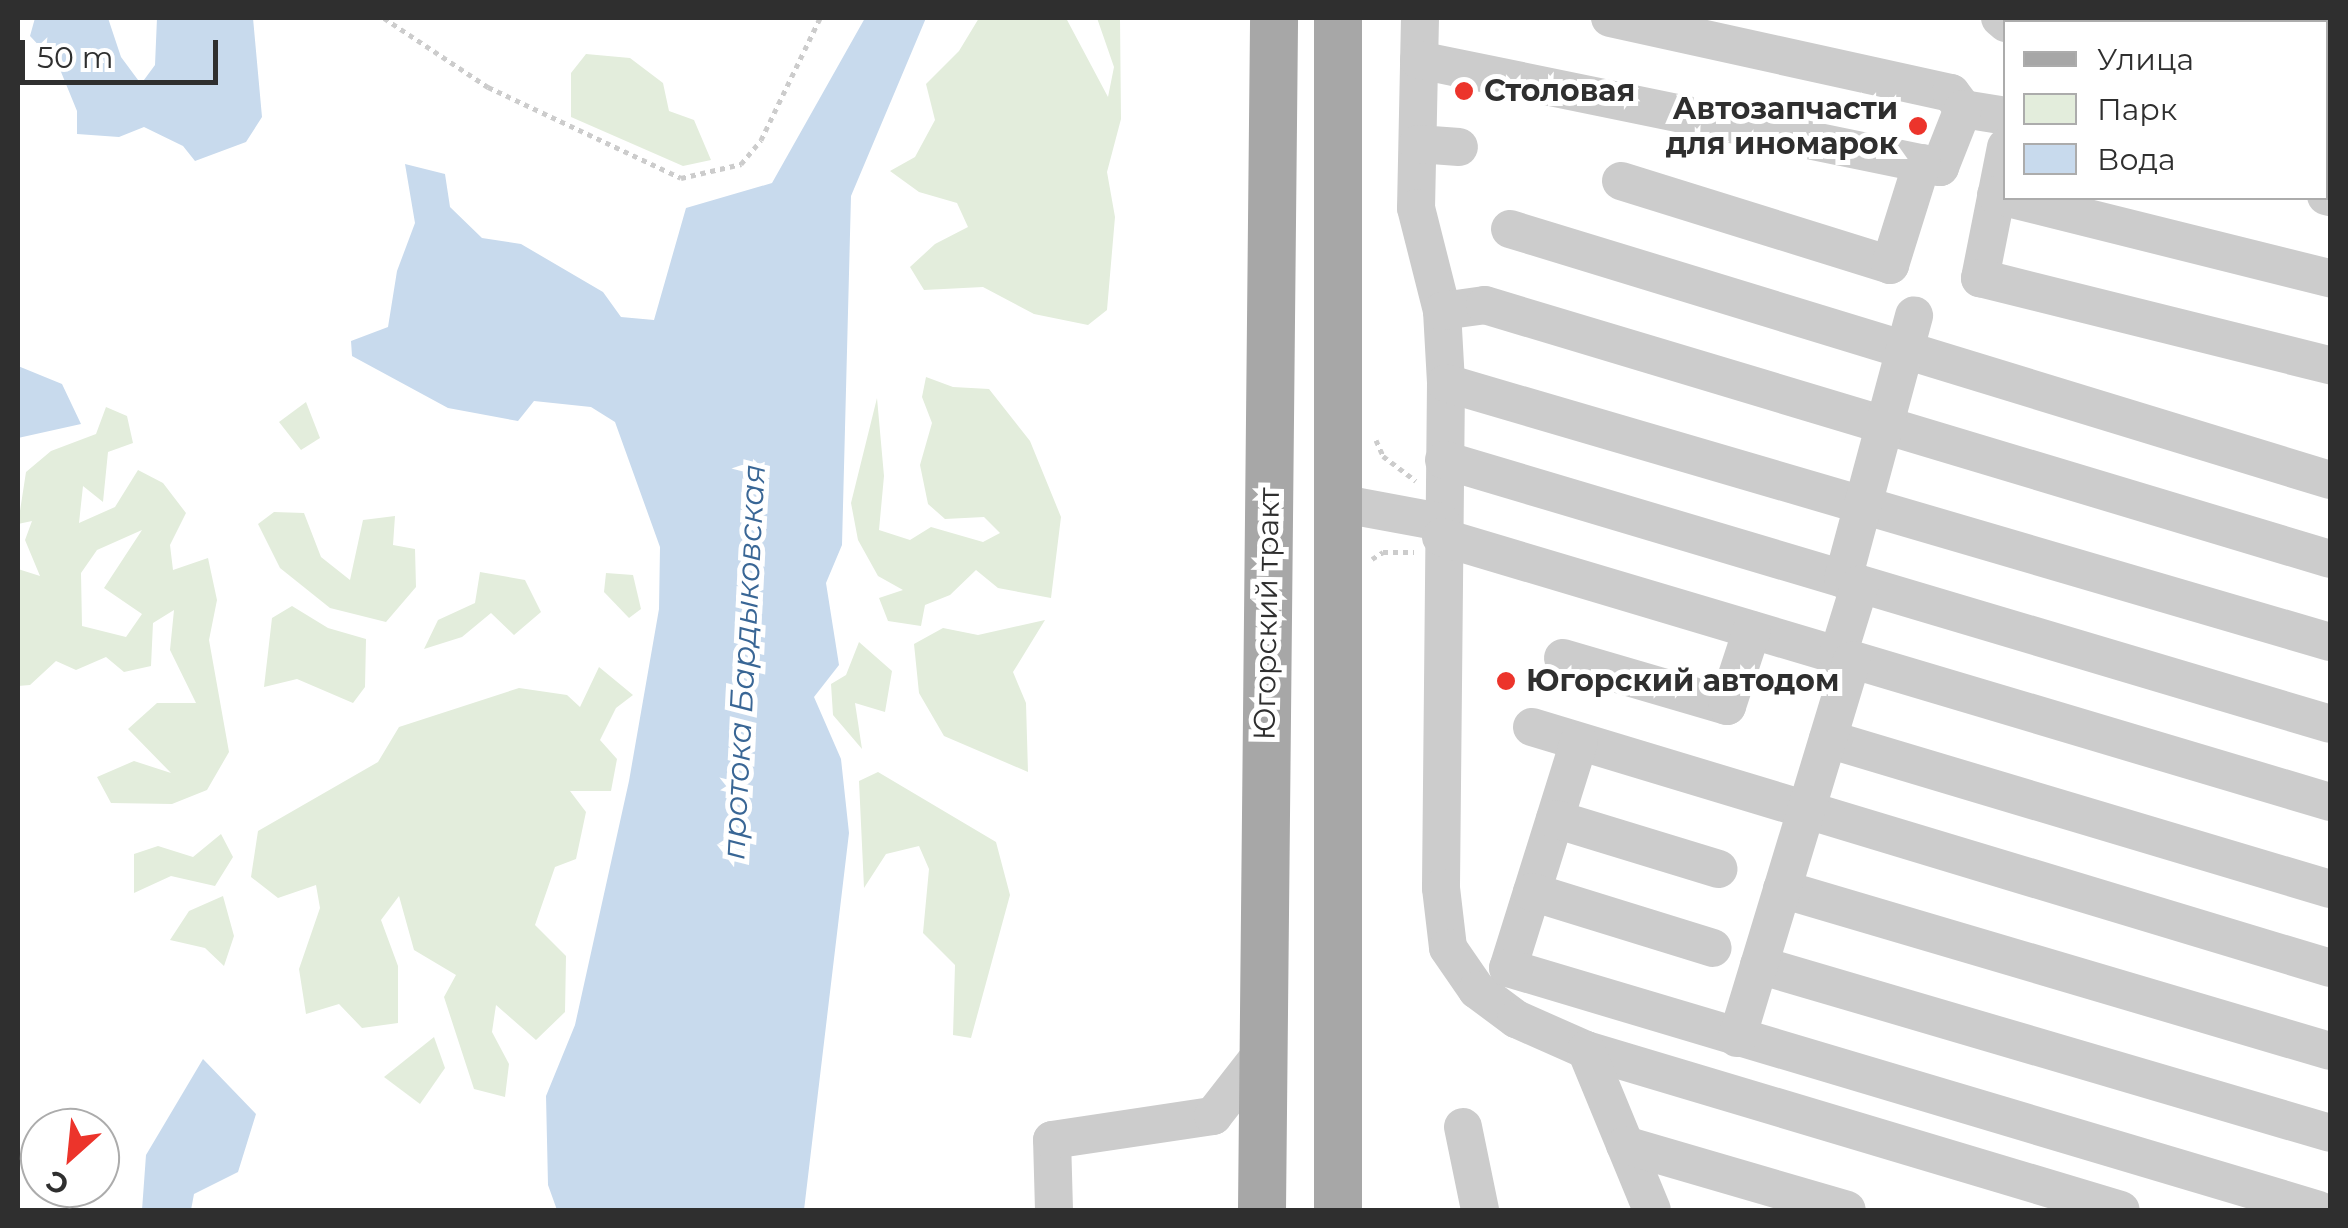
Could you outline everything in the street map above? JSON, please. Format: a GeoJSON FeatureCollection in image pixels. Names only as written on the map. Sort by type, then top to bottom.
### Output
{"type":"FeatureCollection","features":[{"type":"Feature","properties":{"kind":"main road","name":"Югорский тракт"},"geometry":{"type":"LineString","coordinates":[[1262,1210],[1259,1058],[1274,18]]}},
{"type":"Feature","properties":{"kind":"main road"},"geometry":{"type":"LineString","coordinates":[[1338,18],[1338,1210]]}},
{"type":"Feature","properties":{"kind":"lane"},"geometry":{"type":"LineString","coordinates":[[1420,18],[1416,208],[1442,311],[1446,383],[1441,888],[1448,948],[1477,990],[1516,1018],[1586,1050],[2121,1210]]}},
{"type":"Feature","properties":{"kind":"lane"},"geometry":{"type":"LineString","coordinates":[[1610,18],[1951,93],[1963,109],[2003,116]]}},
{"type":"Feature","properties":{"kind":"lane"},"geometry":{"type":"LineString","coordinates":[[1419,60],[1940,167],[1963,109]]}},
{"type":"Feature","properties":{"kind":"lane"},"geometry":{"type":"LineString","coordinates":[[1418,144],[1459,147]]}},
{"type":"Feature","properties":{"kind":"lane"},"geometry":{"type":"LineString","coordinates":[[2003,161],[1980,278],[2330,365]]}},
{"type":"Feature","properties":{"kind":"lane"},"geometry":{"type":"LineString","coordinates":[[1621,181],[1890,265],[1922,163]]}},
{"type":"Feature","properties":{"kind":"lane"},"geometry":{"type":"LineString","coordinates":[[1996,195],[2003,197]]}},
{"type":"Feature","properties":{"kind":"lane"},"geometry":{"type":"LineString","coordinates":[[2016,200],[2330,278]]}},
{"type":"Feature","properties":{"kind":"lane"},"geometry":{"type":"LineString","coordinates":[[1510,230],[1904,354],[2330,480]]}},
{"type":"Feature","properties":{"kind":"lane"},"geometry":{"type":"LineString","coordinates":[[1442,311],[1485,304],[2330,558]]}},
{"type":"Feature","properties":{"kind":"lane"},"geometry":{"type":"LineString","coordinates":[[1737,1038],[1828,739],[1845,658],[1851,581],[1863,505],[1914,315]]}},
{"type":"Feature","properties":{"kind":"lane"},"geometry":{"type":"LineString","coordinates":[[1446,383],[2330,642]]}},
{"type":"Feature","properties":{"kind":"lane"},"geometry":{"type":"LineString","coordinates":[[1338,503],[1442,502],[1851,581],[2330,724]]}},
{"type":"Feature","properties":{"kind":"lane"},"geometry":{"type":"LineString","coordinates":[[1442,502],[1752,630],[2330,802]]}},
{"type":"Feature","properties":{"kind":"lane"},"geometry":{"type":"LineString","coordinates":[[1564,658],[1726,706],[1752,630]]}},
{"type":"Feature","properties":{"kind":"lane"},"geometry":{"type":"LineString","coordinates":[[1532,728],[2330,968]]}},
{"type":"Feature","properties":{"kind":"lane"},"geometry":{"type":"LineString","coordinates":[[1828,739],[2330,888]]}},
{"type":"Feature","properties":{"kind":"lane"},"geometry":{"type":"LineString","coordinates":[[1579,742],[1508,968],[2320,1210]]}},
{"type":"Feature","properties":{"kind":"lane"},"geometry":{"type":"LineString","coordinates":[[1555,819],[1719,870]]}},
{"type":"Feature","properties":{"kind":"lane"},"geometry":{"type":"LineString","coordinates":[[1782,889],[2330,1051]]}},
{"type":"Feature","properties":{"kind":"lane"},"geometry":{"type":"LineString","coordinates":[[1532,892],[1713,948]]}},
{"type":"Feature","properties":{"kind":"lane"},"geometry":{"type":"LineString","coordinates":[[1759,965],[2330,1133]]}},
{"type":"Feature","properties":{"kind":"lane"},"geometry":{"type":"LineString","coordinates":[[1586,1050],[1652,1210]]}},
{"type":"Feature","properties":{"kind":"lane"},"geometry":{"type":"LineString","coordinates":[[1054,1210],[1052,1140],[1213,1116],[1259,1058]]}},
{"type":"Feature","properties":{"kind":"lane"},"geometry":{"type":"LineString","coordinates":[[1463,1127],[1480,1210]]}},
{"type":"Feature","properties":{"kind":"lane"},"geometry":{"type":"LineString","coordinates":[[1625,1145],[1847,1210]]}},
{"type":"Feature","properties":{"kind":"path"},"geometry":{"type":"LineString","coordinates":[[384,18],[488,87],[681,178],[741,164],[761,140],[820,18]]}},
{"type":"Feature","properties":{"kind":"path"},"geometry":{"type":"LineString","coordinates":[[1376,422],[1384,456],[1442,502]]}},
{"type":"Feature","properties":{"kind":"green space"},"geometry":{"type":"Polygon","coordinates":[[[979,18],[1066,18],[1108,97],[1114,67],[1097,18],[1120,18],[1121,119],[1107,172],[1115,217],[1107,310],[1088,325],[1034,314],[983,287],[924,290],[910,267],[935,244],[968,227],[957,203],[919,192],[890,171],[915,157],[935,120],[926,84],[959,51],[979,18]]]}},
{"type":"Feature","properties":{"kind":"green space"},"geometry":{"type":"Polygon","coordinates":[[[586,54],[630,58],[663,83],[669,111],[694,120],[711,160],[683,166],[571,117],[571,73],[586,54]]]}},
{"type":"Feature","properties":{"kind":"green space"},"geometry":{"type":"Polygon","coordinates":[[[926,377],[953,387],[989,389],[1030,441],[1061,517],[1051,598],[998,588],[976,570],[950,595],[925,605],[921,626],[888,621],[879,598],[903,590],[878,576],[858,540],[851,503],[877,398],[884,476],[879,530],[910,540],[931,527],[983,542],[1000,533],[984,517],[945,519],[928,504],[920,465],[932,423],[922,397],[926,377]]]}},
{"type":"Feature","properties":{"kind":"green space"},"geometry":{"type":"Polygon","coordinates":[[[306,402],[320,438],[301,450],[279,422],[306,402]]]}},
{"type":"Feature","properties":{"kind":"green space"},"geometry":{"type":"Polygon","coordinates":[[[106,407],[127,416],[133,443],[108,452],[103,502],[83,486],[79,523],[115,507],[138,470],[163,483],[186,513],[170,545],[173,570],[208,558],[217,600],[209,640],[229,752],[207,790],[172,804],[111,803],[97,777],[134,761],[171,773],[128,729],[157,703],[196,703],[170,650],[174,610],[153,623],[151,666],[124,672],[106,657],[76,670],[56,661],[30,685],[18,686],[18,569],[40,576],[25,540],[32,521],[18,524],[26,472],[51,451],[96,434],[106,407]],[[142,530],[97,550],[81,573],[82,626],[126,637],[142,614],[104,588],[142,530]]]}},
{"type":"Feature","properties":{"kind":"green space"},"geometry":{"type":"Polygon","coordinates":[[[274,512],[304,513],[321,557],[350,580],[363,520],[395,516],[393,545],[415,549],[416,587],[386,622],[330,608],[280,568],[258,524],[274,512]]]}},
{"type":"Feature","properties":{"kind":"green space"},"geometry":{"type":"Polygon","coordinates":[[[480,572],[525,580],[541,612],[514,635],[491,613],[462,637],[424,649],[438,620],[475,603],[480,572]]]}},
{"type":"Feature","properties":{"kind":"green space"},"geometry":{"type":"Polygon","coordinates":[[[606,573],[633,575],[641,609],[629,618],[604,592],[606,573]]]}},
{"type":"Feature","properties":{"kind":"green space"},"geometry":{"type":"Polygon","coordinates":[[[292,606],[328,628],[366,639],[365,687],[353,703],[297,679],[264,687],[272,618],[292,606]]]}},
{"type":"Feature","properties":{"kind":"green space"},"geometry":{"type":"Polygon","coordinates":[[[1045,620],[1013,672],[1026,703],[1028,772],[944,736],[919,693],[914,644],[943,628],[978,635],[1045,620]]]}},
{"type":"Feature","properties":{"kind":"green space"},"geometry":{"type":"Polygon","coordinates":[[[859,642],[892,671],[885,712],[855,703],[862,749],[833,715],[831,684],[846,675],[859,642]]]}},
{"type":"Feature","properties":{"kind":"green space"},"geometry":{"type":"Polygon","coordinates":[[[599,667],[633,695],[616,708],[600,740],[617,759],[611,791],[570,791],[586,812],[576,859],[555,867],[535,925],[566,956],[565,1012],[536,1040],[496,1005],[492,1032],[509,1064],[505,1097],[474,1089],[444,997],[456,975],[414,950],[399,896],[381,920],[398,966],[398,1023],[362,1028],[339,1004],[306,1014],[299,969],[320,908],[316,885],[278,898],[251,877],[258,831],[378,762],[399,727],[519,688],[567,695],[580,707],[599,667]]]}},
{"type":"Feature","properties":{"kind":"green space"},"geometry":{"type":"Polygon","coordinates":[[[878,772],[996,842],[1010,895],[971,1038],[953,1035],[955,965],[923,933],[929,869],[919,846],[886,854],[864,888],[859,781],[878,772]]]}},
{"type":"Feature","properties":{"kind":"green space"},"geometry":{"type":"Polygon","coordinates":[[[221,834],[233,857],[215,886],[171,876],[134,893],[134,854],[158,846],[193,857],[221,834]]]}},
{"type":"Feature","properties":{"kind":"green space"},"geometry":{"type":"Polygon","coordinates":[[[223,896],[234,936],[224,966],[205,948],[170,940],[189,911],[223,896]]]}},
{"type":"Feature","properties":{"kind":"green space"},"geometry":{"type":"Polygon","coordinates":[[[434,1037],[445,1068],[420,1104],[384,1077],[434,1037]]]}},
{"type":"Feature","properties":{"kind":"water"},"geometry":{"type":"Polygon","coordinates":[[[35,18],[108,18],[121,57],[141,84],[155,65],[157,18],[253,18],[262,117],[246,142],[195,161],[183,146],[144,127],[119,137],[77,134],[77,111],[59,67],[30,36],[35,18]]]}},
{"type":"Feature","properties":{"kind":"water","name":"протока Бардыковская"},"geometry":{"type":"Polygon","coordinates":[[[865,18],[926,18],[851,196],[842,545],[826,583],[839,665],[814,697],[841,759],[849,833],[804,1210],[557,1210],[548,1185],[546,1096],[575,1025],[629,781],[659,609],[660,547],[615,422],[591,407],[534,401],[518,421],[448,408],[352,356],[351,341],[388,327],[397,271],[415,223],[405,164],[445,174],[450,207],[482,238],[521,244],[603,292],[621,317],[654,320],[686,208],[772,183],[865,18]]]}},
{"type":"Feature","properties":{"kind":"water"},"geometry":{"type":"Polygon","coordinates":[[[18,366],[62,384],[81,424],[18,438],[18,366]]]}},
{"type":"Feature","properties":{"kind":"water"},"geometry":{"type":"Polygon","coordinates":[[[203,1059],[256,1114],[238,1172],[194,1194],[191,1210],[142,1210],[146,1155],[203,1059]]]}},
{"type":"Feature","properties":{"kind":"place","name":"Столовая"},"geometry":{"type":"Point","coordinates":[1464,91]}},
{"type":"Feature","properties":{"kind":"place","name":"Автозапчасти для иномарок"},"geometry":{"type":"Point","coordinates":[1918,126]}},
{"type":"Feature","properties":{"kind":"place","name":"Югорский автодом"},"geometry":{"type":"Point","coordinates":[1506,681]}}]}
